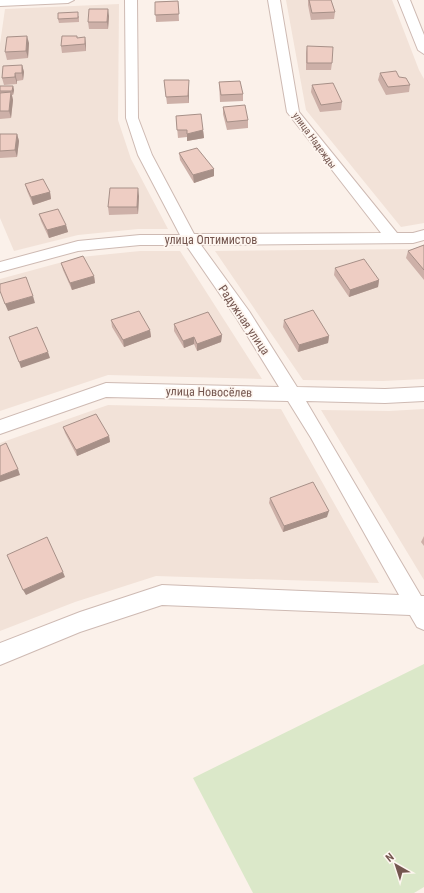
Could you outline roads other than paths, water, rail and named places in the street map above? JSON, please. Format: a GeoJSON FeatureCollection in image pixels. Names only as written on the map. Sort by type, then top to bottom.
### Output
{"type":"FeatureCollection","features":[{"type":"Feature","properties":{"kind":"street"},"geometry":{"type":"LineString","coordinates":[[0,2],[68,0]]}},
{"type":"Feature","properties":{"kind":"street","name":"Радужная улица"},"geometry":{"type":"LineString","coordinates":[[131,0],[133,77],[132,118],[145,155],[190,240],[243,316],[317,433],[421,610]]}},
{"type":"Feature","properties":{"kind":"street","name":"улица Надежды"},"geometry":{"type":"LineString","coordinates":[[274,0],[293,112],[331,162],[393,238]]}},
{"type":"Feature","properties":{"kind":"street"},"geometry":{"type":"LineString","coordinates":[[404,0],[424,50]]}},
{"type":"Feature","properties":{"kind":"street","name":"улица Оптимистов"},"geometry":{"type":"LineString","coordinates":[[1,265],[78,246],[140,240],[413,238],[424,236]]}},
{"type":"Feature","properties":{"kind":"street","name":"улица Новосёлев"},"geometry":{"type":"LineString","coordinates":[[0,427],[106,390],[385,396],[424,394]]}},
{"type":"Feature","properties":{"kind":"street"},"geometry":{"type":"LineString","coordinates":[[0,654],[80,622],[162,595],[421,610]]}}]}
